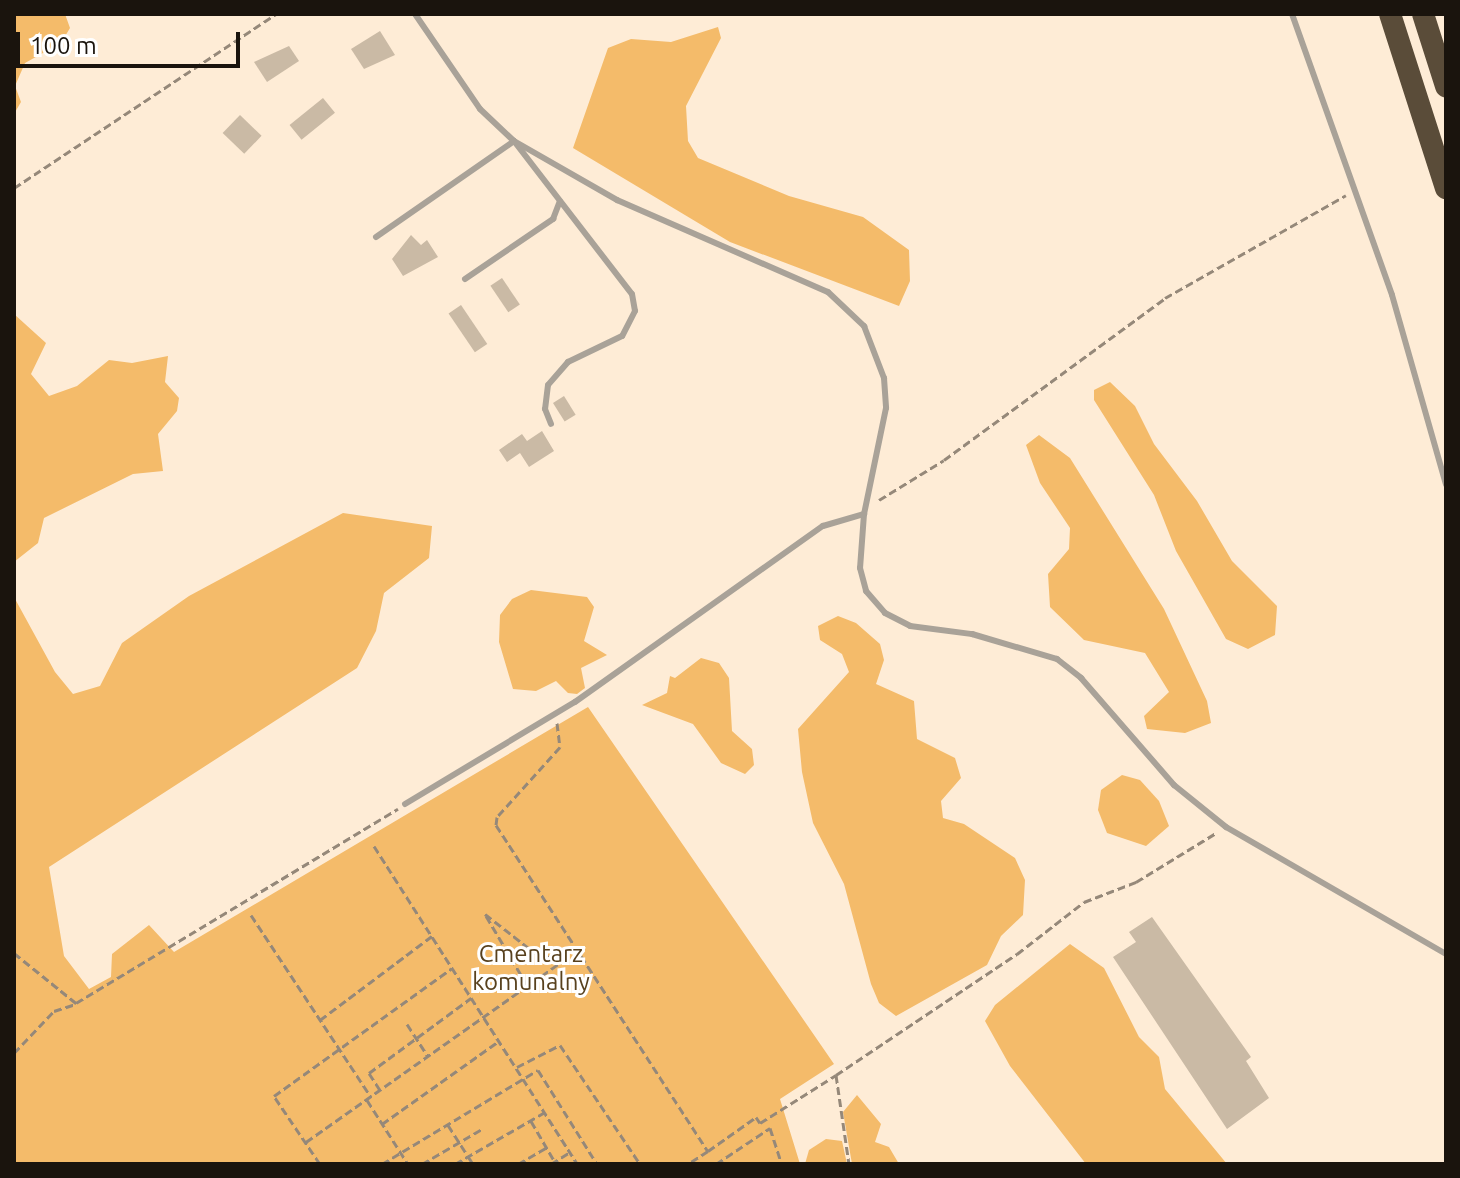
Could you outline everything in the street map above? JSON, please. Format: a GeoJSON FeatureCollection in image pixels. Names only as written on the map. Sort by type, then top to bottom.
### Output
{"type":"FeatureCollection","features":[{"type":"Feature","properties":{"kind":"highway"},"geometry":{"type":"LineString","coordinates":[[1390,14],[1446,188]]}},
{"type":"Feature","properties":{"kind":"highway"},"geometry":{"type":"LineString","coordinates":[[1423,14],[1446,86]]}},
{"type":"Feature","properties":{"kind":"lane"},"geometry":{"type":"LineString","coordinates":[[415,14],[480,109],[514,141],[632,294],[635,311],[622,336],[568,362],[556,374],[545,394],[551,424]]}},
{"type":"Feature","properties":{"kind":"lane"},"geometry":{"type":"LineString","coordinates":[[1292,14],[1392,295],[1446,484]]}},
{"type":"Feature","properties":{"kind":"lane"},"geometry":{"type":"LineString","coordinates":[[376,237],[514,141]]}},
{"type":"Feature","properties":{"kind":"lane"},"geometry":{"type":"LineString","coordinates":[[514,141],[617,200],[828,292],[850,308],[870,337],[884,378],[886,408],[864,514],[860,568],[866,591],[885,613],[910,626],[972,634],[1057,659],[1081,678],[1174,785],[1226,827],[1446,954]]}},
{"type":"Feature","properties":{"kind":"lane"},"geometry":{"type":"LineString","coordinates":[[465,279],[553,219],[560,201]]}},
{"type":"Feature","properties":{"kind":"lane"},"geometry":{"type":"LineString","coordinates":[[405,804],[555,715],[823,526],[864,514]]}},
{"type":"Feature","properties":{"kind":"path"},"geometry":{"type":"LineString","coordinates":[[14,188],[276,14]]}},
{"type":"Feature","properties":{"kind":"path"},"geometry":{"type":"LineString","coordinates":[[864,514],[1165,298],[1353,191]]}},
{"type":"Feature","properties":{"kind":"path"},"geometry":{"type":"LineString","coordinates":[[555,715],[560,747],[497,817],[516,861],[708,1151]]}},
{"type":"Feature","properties":{"kind":"path"},"geometry":{"type":"LineString","coordinates":[[14,1053],[54,1011],[76,1003],[405,804]]}},
{"type":"Feature","properties":{"kind":"path"},"geometry":{"type":"LineString","coordinates":[[688,1164],[756,1117],[760,1123],[836,1075],[1017,954],[1084,902],[1136,882],[1226,827]]}},
{"type":"Feature","properties":{"kind":"path"},"geometry":{"type":"LineString","coordinates":[[374,846],[577,1164]]}},
{"type":"Feature","properties":{"kind":"path"},"geometry":{"type":"LineString","coordinates":[[527,985],[485,914],[544,960],[561,949]]}},
{"type":"Feature","properties":{"kind":"path"},"geometry":{"type":"LineString","coordinates":[[251,915],[340,1050],[408,1164]]}},
{"type":"Feature","properties":{"kind":"path"},"geometry":{"type":"LineString","coordinates":[[320,1020],[432,936]]}},
{"type":"Feature","properties":{"kind":"path"},"geometry":{"type":"LineString","coordinates":[[14,953],[76,1003]]}},
{"type":"Feature","properties":{"kind":"path"},"geometry":{"type":"LineString","coordinates":[[306,1142],[567,958]]}},
{"type":"Feature","properties":{"kind":"path"},"geometry":{"type":"LineString","coordinates":[[320,1164],[274,1096],[452,968]]}},
{"type":"Feature","properties":{"kind":"path"},"geometry":{"type":"LineString","coordinates":[[380,1090],[369,1073],[471,998]]}},
{"type":"Feature","properties":{"kind":"path"},"geometry":{"type":"LineString","coordinates":[[407,1024],[428,1056]]}},
{"type":"Feature","properties":{"kind":"path"},"geometry":{"type":"LineString","coordinates":[[382,1124],[499,1041]]}},
{"type":"Feature","properties":{"kind":"path"},"geometry":{"type":"LineString","coordinates":[[517,1067],[560,1045],[640,1164]]}},
{"type":"Feature","properties":{"kind":"path"},"geometry":{"type":"LineString","coordinates":[[382,1164],[538,1070],[597,1164]]}},
{"type":"Feature","properties":{"kind":"path"},"geometry":{"type":"LineString","coordinates":[[836,1075],[849,1164]]}},
{"type":"Feature","properties":{"kind":"path"},"geometry":{"type":"LineString","coordinates":[[455,1164],[545,1112]]}},
{"type":"Feature","properties":{"kind":"path"},"geometry":{"type":"LineString","coordinates":[[531,1121],[553,1163],[570,1152]]}},
{"type":"Feature","properties":{"kind":"path"},"geometry":{"type":"LineString","coordinates":[[448,1125],[473,1164]]}},
{"type":"Feature","properties":{"kind":"path"},"geometry":{"type":"LineString","coordinates":[[719,1163],[770,1128],[782,1164]]}},
{"type":"Feature","properties":{"kind":"path"},"geometry":{"type":"LineString","coordinates":[[422,1164],[482,1129]]}},
{"type":"Feature","properties":{"kind":"path"},"geometry":{"type":"LineString","coordinates":[[518,1164],[546,1148]]}},
{"type":"Feature","properties":{"kind":"green space"},"geometry":{"type":"Polygon","coordinates":[[[14,14],[65,14],[70,28],[61,43],[25,63],[15,86],[21,102],[14,114],[14,14]]]}},
{"type":"Feature","properties":{"kind":"green space"},"geometry":{"type":"Polygon","coordinates":[[[718,27],[721,38],[686,106],[688,141],[698,158],[789,196],[863,217],[909,250],[910,281],[899,306],[730,242],[573,148],[608,48],[631,39],[671,42],[718,27]]]}},
{"type":"Feature","properties":{"kind":"green space"},"geometry":{"type":"Polygon","coordinates":[[[14,314],[46,343],[31,374],[49,396],[77,386],[109,360],[132,363],[168,356],[165,382],[179,398],[177,411],[158,434],[163,471],[133,474],[44,518],[38,543],[14,562],[14,314]]]}},
{"type":"Feature","properties":{"kind":"green space"},"geometry":{"type":"Polygon","coordinates":[[[1110,382],[1135,406],[1154,444],[1197,501],[1232,561],[1277,606],[1275,635],[1248,649],[1226,639],[1176,551],[1154,495],[1094,400],[1094,390],[1110,382]]]}},
{"type":"Feature","properties":{"kind":"green space"},"geometry":{"type":"Polygon","coordinates":[[[1039,435],[1070,458],[1164,609],[1207,701],[1211,723],[1185,733],[1147,729],[1144,716],[1169,692],[1145,653],[1084,640],[1050,607],[1048,574],[1069,549],[1070,528],[1040,483],[1026,445],[1039,435]]]}},
{"type":"Feature","properties":{"kind":"green space","name":"Cmentarz komunalny"},"geometry":{"type":"Polygon","coordinates":[[[343,513],[432,526],[429,558],[384,593],[376,631],[357,668],[49,867],[64,956],[89,989],[111,977],[112,954],[149,925],[174,952],[588,707],[834,1064],[780,1099],[800,1164],[14,1164],[14,597],[55,672],[73,694],[100,686],[122,643],[189,596],[343,513]]]}},
{"type":"Feature","properties":{"kind":"green space"},"geometry":{"type":"Polygon","coordinates":[[[531,590],[587,597],[594,607],[584,641],[607,655],[581,668],[585,688],[577,694],[568,693],[556,681],[536,691],[513,689],[499,642],[500,615],[512,599],[531,590]]]}},
{"type":"Feature","properties":{"kind":"green space"},"geometry":{"type":"Polygon","coordinates":[[[838,616],[856,623],[880,644],[884,660],[876,684],[914,701],[917,739],[955,758],[961,778],[941,801],[943,818],[964,824],[1015,858],[1025,880],[1023,915],[1001,936],[987,965],[896,1016],[879,1003],[871,984],[844,884],[813,823],[802,772],[798,729],[849,672],[842,654],[820,640],[818,626],[838,616]]]}},
{"type":"Feature","properties":{"kind":"green space"},"geometry":{"type":"Polygon","coordinates":[[[701,658],[719,663],[729,678],[732,731],[752,749],[754,765],[745,774],[721,763],[693,724],[642,705],[667,693],[670,676],[675,678],[701,658]]]}},
{"type":"Feature","properties":{"kind":"green space"},"geometry":{"type":"Polygon","coordinates":[[[1122,775],[1140,780],[1159,801],[1169,826],[1146,846],[1107,833],[1098,810],[1101,790],[1122,775]]]}},
{"type":"Feature","properties":{"kind":"green space"},"geometry":{"type":"Polygon","coordinates":[[[1070,944],[1104,968],[1139,1037],[1159,1057],[1165,1089],[1227,1164],[1086,1164],[1010,1066],[985,1021],[995,1005],[1070,944]]]}},
{"type":"Feature","properties":{"kind":"green space"},"geometry":{"type":"Polygon","coordinates":[[[857,1095],[881,1124],[875,1142],[889,1147],[899,1164],[852,1164],[843,1112],[857,1095]]]}},
{"type":"Feature","properties":{"kind":"green space"},"geometry":{"type":"Polygon","coordinates":[[[826,1139],[842,1141],[847,1164],[805,1164],[809,1150],[826,1139]]]}},
{"type":"Feature","properties":{"kind":"building"},"geometry":{"type":"Polygon","coordinates":[[[380,31],[395,55],[364,69],[351,49],[380,31]]]}},
{"type":"Feature","properties":{"kind":"building"},"geometry":{"type":"Polygon","coordinates":[[[289,46],[299,61],[267,82],[254,62],[289,46]]]}},
{"type":"Feature","properties":{"kind":"building"},"geometry":{"type":"Polygon","coordinates":[[[323,98],[335,113],[302,140],[290,125],[323,98]]]}},
{"type":"Feature","properties":{"kind":"building"},"geometry":{"type":"Polygon","coordinates":[[[240,115],[262,136],[244,154],[223,133],[240,115]]]}},
{"type":"Feature","properties":{"kind":"building"},"geometry":{"type":"Polygon","coordinates":[[[411,235],[421,245],[427,240],[438,257],[403,276],[392,259],[411,235]]]}},
{"type":"Feature","properties":{"kind":"building"},"geometry":{"type":"Polygon","coordinates":[[[502,278],[520,305],[508,312],[490,286],[502,278]]]}},
{"type":"Feature","properties":{"kind":"building"},"geometry":{"type":"Polygon","coordinates":[[[461,305],[487,344],[475,352],[449,313],[461,305]]]}},
{"type":"Feature","properties":{"kind":"building"},"geometry":{"type":"Polygon","coordinates":[[[564,396],[576,415],[565,422],[553,403],[564,396]]]}},
{"type":"Feature","properties":{"kind":"building"},"geometry":{"type":"Polygon","coordinates":[[[542,431],[554,451],[529,467],[520,453],[507,462],[499,450],[522,434],[527,441],[542,431]]]}},
{"type":"Feature","properties":{"kind":"building"},"geometry":{"type":"Polygon","coordinates":[[[1152,917],[1251,1057],[1246,1061],[1269,1098],[1227,1129],[1113,957],[1136,942],[1129,932],[1152,917]]]}}]}
